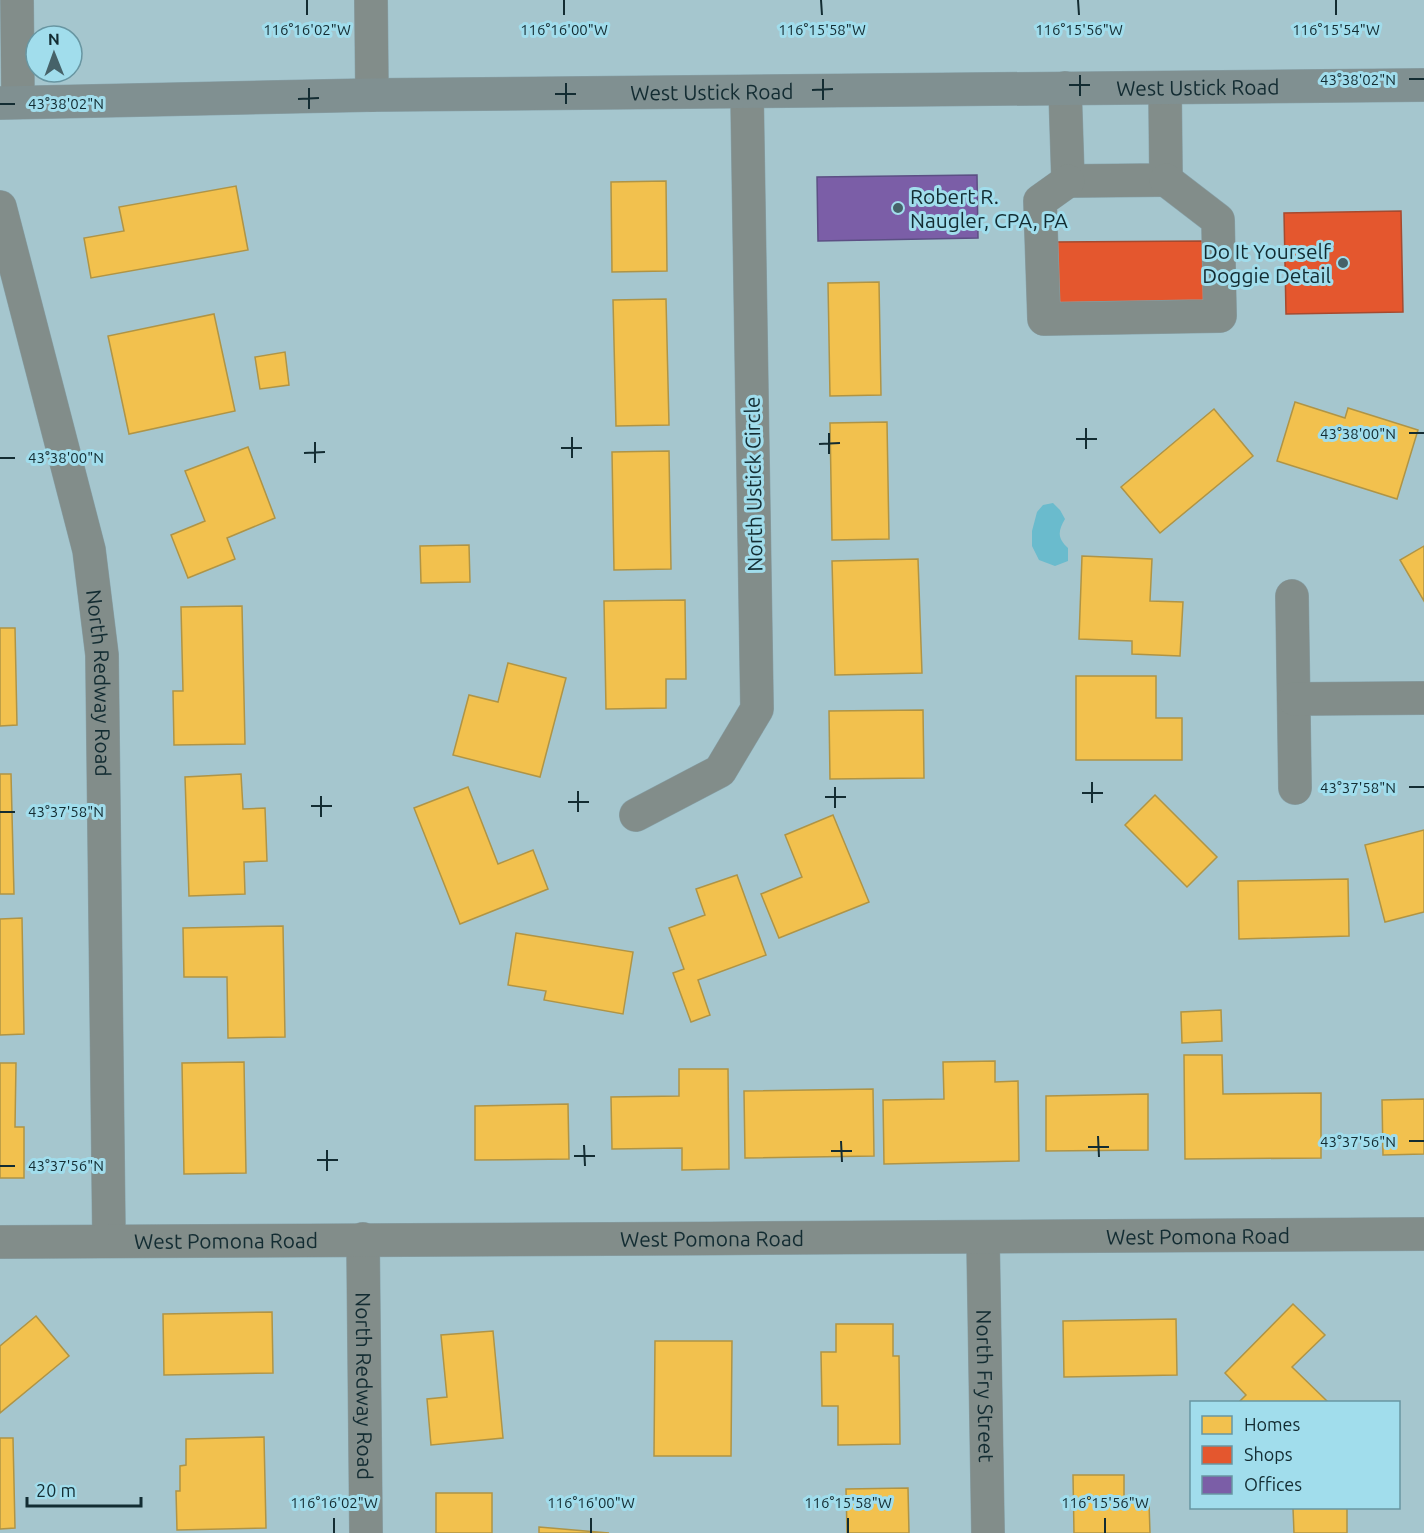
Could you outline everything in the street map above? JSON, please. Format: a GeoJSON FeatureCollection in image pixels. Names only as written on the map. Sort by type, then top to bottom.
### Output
{"type":"FeatureCollection","features":[{"type":"Feature","properties":{"kind":"main road","name":"West Ustick Road"},"geometry":{"type":"LineString","coordinates":[[9,102],[372,95],[1424,85]]}},
{"type":"Feature","properties":{"kind":"street"},"geometry":{"type":"LineString","coordinates":[[9,102],[17,0]]}},
{"type":"Feature","properties":{"kind":"street"},"geometry":{"type":"LineString","coordinates":[[371,0],[372,95]]}},
{"type":"Feature","properties":{"kind":"street"},"geometry":{"type":"LineString","coordinates":[[1065,88],[1068,181]]}},
{"type":"Feature","properties":{"kind":"street"},"geometry":{"type":"LineString","coordinates":[[1165,88],[1166,180]]}},
{"type":"Feature","properties":{"kind":"street","name":"North Ustick Circle"},"geometry":{"type":"LineString","coordinates":[[636,815],[720,771],[757,709],[747,92]]}},
{"type":"Feature","properties":{"kind":"street"},"geometry":{"type":"LineString","coordinates":[[1166,180],[1218,220],[1220,316],[1044,320],[1040,201],[1068,181],[1166,180]]}},
{"type":"Feature","properties":{"kind":"street","name":"North Redway Road"},"geometry":{"type":"LineString","coordinates":[[0,207],[89,550],[102,655],[109,1241]]}},
{"type":"Feature","properties":{"kind":"street"},"geometry":{"type":"LineString","coordinates":[[1292,596],[1295,789]]}},
{"type":"Feature","properties":{"kind":"street"},"geometry":{"type":"LineString","coordinates":[[1294,699],[1424,698]]}},
{"type":"Feature","properties":{"kind":"street","name":"West Pomona Road"},"geometry":{"type":"LineString","coordinates":[[0,1242],[363,1239],[983,1239],[1424,1234]]}},
{"type":"Feature","properties":{"kind":"street","name":"North Redway Road"},"geometry":{"type":"LineString","coordinates":[[363,1239],[366,1533]]}},
{"type":"Feature","properties":{"kind":"street","name":"North Fry Street"},"geometry":{"type":"LineString","coordinates":[[983,1239],[988,1533]]}},
{"type":"Feature","properties":{"kind":"water"},"geometry":{"type":"Polygon","coordinates":[[[1053,503],[1065,519],[1060,534],[1068,548],[1068,561],[1055,566],[1039,560],[1032,546],[1032,531],[1037,512],[1043,505],[1053,503]]]}},
{"type":"Feature","properties":{"kind":"building: Homes"},"geometry":{"type":"Polygon","coordinates":[[[666,181],[667,271],[612,272],[611,182],[666,181]]]}},
{"type":"Feature","properties":{"kind":"building: Homes"},"geometry":{"type":"Polygon","coordinates":[[[236,186],[248,250],[91,278],[84,238],[124,231],[119,207],[236,186]]]}},
{"type":"Feature","properties":{"kind":"building: Homes"},"geometry":{"type":"Polygon","coordinates":[[[879,282],[881,395],[830,396],[828,283],[879,282]]]}},
{"type":"Feature","properties":{"kind":"building: Homes"},"geometry":{"type":"Polygon","coordinates":[[[666,299],[669,425],[616,426],[613,300],[666,299]]]}},
{"type":"Feature","properties":{"kind":"building: Homes"},"geometry":{"type":"Polygon","coordinates":[[[214,314],[235,411],[129,434],[108,336],[214,314]]]}},
{"type":"Feature","properties":{"kind":"building: Homes"},"geometry":{"type":"Polygon","coordinates":[[[285,352],[289,385],[260,389],[255,357],[285,352]]]}},
{"type":"Feature","properties":{"kind":"building: Homes"},"geometry":{"type":"Polygon","coordinates":[[[1295,402],[1345,418],[1348,408],[1418,430],[1397,499],[1277,461],[1295,402]]]}},
{"type":"Feature","properties":{"kind":"building: Homes"},"geometry":{"type":"Polygon","coordinates":[[[1214,409],[1253,456],[1160,533],[1121,487],[1214,409]]]}},
{"type":"Feature","properties":{"kind":"building: Homes"},"geometry":{"type":"Polygon","coordinates":[[[887,422],[889,539],[832,540],[830,423],[887,422]]]}},
{"type":"Feature","properties":{"kind":"building: Homes"},"geometry":{"type":"Polygon","coordinates":[[[248,447],[275,518],[227,538],[235,559],[188,578],[171,535],[205,521],[185,471],[248,447]]]}},
{"type":"Feature","properties":{"kind":"building: Homes"},"geometry":{"type":"Polygon","coordinates":[[[669,451],[671,569],[614,570],[612,452],[669,451]]]}},
{"type":"Feature","properties":{"kind":"building: Homes"},"geometry":{"type":"Polygon","coordinates":[[[469,545],[470,582],[421,583],[420,546],[469,545]]]}},
{"type":"Feature","properties":{"kind":"building: Homes"},"geometry":{"type":"Polygon","coordinates":[[[1424,546],[1424,601],[1400,560],[1424,546]]]}},
{"type":"Feature","properties":{"kind":"building: Homes"},"geometry":{"type":"Polygon","coordinates":[[[1082,556],[1152,559],[1150,601],[1183,602],[1180,656],[1132,654],[1132,641],[1079,639],[1082,556]]]}},
{"type":"Feature","properties":{"kind":"building: Homes"},"geometry":{"type":"Polygon","coordinates":[[[918,559],[922,673],[835,675],[832,561],[918,559]]]}},
{"type":"Feature","properties":{"kind":"building: Homes"},"geometry":{"type":"Polygon","coordinates":[[[685,600],[686,679],[666,679],[666,708],[606,709],[604,601],[685,600]]]}},
{"type":"Feature","properties":{"kind":"building: Homes"},"geometry":{"type":"Polygon","coordinates":[[[242,606],[245,744],[174,745],[173,691],[183,691],[181,607],[242,606]]]}},
{"type":"Feature","properties":{"kind":"building: Homes"},"geometry":{"type":"Polygon","coordinates":[[[0,628],[15,628],[17,725],[0,726],[0,628]]]}},
{"type":"Feature","properties":{"kind":"building: Homes"},"geometry":{"type":"Polygon","coordinates":[[[508,663],[566,678],[540,777],[453,755],[469,695],[498,702],[508,663]]]}},
{"type":"Feature","properties":{"kind":"building: Homes"},"geometry":{"type":"Polygon","coordinates":[[[1076,676],[1156,676],[1156,718],[1182,718],[1182,760],[1076,760],[1076,676]]]}},
{"type":"Feature","properties":{"kind":"building: Homes"},"geometry":{"type":"Polygon","coordinates":[[[923,710],[924,778],[830,779],[829,711],[923,710]]]}},
{"type":"Feature","properties":{"kind":"building: Homes"},"geometry":{"type":"Polygon","coordinates":[[[0,774],[11,774],[14,894],[0,894],[0,774]]]}},
{"type":"Feature","properties":{"kind":"building: Homes"},"geometry":{"type":"Polygon","coordinates":[[[241,774],[243,809],[265,808],[267,861],[244,862],[245,894],[189,896],[185,777],[241,774]]]}},
{"type":"Feature","properties":{"kind":"building: Homes"},"geometry":{"type":"Polygon","coordinates":[[[468,787],[498,864],[533,850],[548,889],[460,924],[414,808],[468,787]]]}},
{"type":"Feature","properties":{"kind":"building: Homes"},"geometry":{"type":"Polygon","coordinates":[[[1155,795],[1217,857],[1187,887],[1125,825],[1155,795]]]}},
{"type":"Feature","properties":{"kind":"building: Homes"},"geometry":{"type":"Polygon","coordinates":[[[833,815],[869,902],[779,938],[761,894],[802,877],[785,835],[833,815]]]}},
{"type":"Feature","properties":{"kind":"building: Homes"},"geometry":{"type":"Polygon","coordinates":[[[1424,830],[1424,912],[1385,922],[1365,845],[1424,830]]]}},
{"type":"Feature","properties":{"kind":"building: Homes"},"geometry":{"type":"Polygon","coordinates":[[[737,875],[766,955],[698,980],[710,1015],[691,1022],[673,973],[684,969],[669,928],[705,915],[696,889],[737,875]]]}},
{"type":"Feature","properties":{"kind":"building: Homes"},"geometry":{"type":"Polygon","coordinates":[[[1348,879],[1349,936],[1239,939],[1238,881],[1348,879]]]}},
{"type":"Feature","properties":{"kind":"building: Homes"},"geometry":{"type":"Polygon","coordinates":[[[22,918],[24,1034],[0,1035],[0,919],[22,918]]]}},
{"type":"Feature","properties":{"kind":"building: Homes"},"geometry":{"type":"Polygon","coordinates":[[[283,926],[285,1037],[228,1038],[227,977],[184,977],[183,928],[283,926]]]}},
{"type":"Feature","properties":{"kind":"building: Homes"},"geometry":{"type":"Polygon","coordinates":[[[516,933],[633,952],[623,1014],[544,1000],[546,991],[508,985],[516,933]]]}},
{"type":"Feature","properties":{"kind":"building: Homes"},"geometry":{"type":"Polygon","coordinates":[[[1221,1010],[1222,1041],[1182,1043],[1181,1012],[1221,1010]]]}},
{"type":"Feature","properties":{"kind":"building: Homes"},"geometry":{"type":"Polygon","coordinates":[[[1184,1055],[1222,1055],[1223,1094],[1321,1093],[1321,1158],[1185,1159],[1184,1055]]]}},
{"type":"Feature","properties":{"kind":"building: Homes"},"geometry":{"type":"Polygon","coordinates":[[[995,1061],[995,1082],[1018,1081],[1019,1161],[884,1164],[883,1100],[944,1099],[943,1062],[995,1061]]]}},
{"type":"Feature","properties":{"kind":"building: Homes"},"geometry":{"type":"Polygon","coordinates":[[[244,1062],[246,1173],[184,1174],[182,1063],[244,1062]]]}},
{"type":"Feature","properties":{"kind":"building: Homes"},"geometry":{"type":"Polygon","coordinates":[[[0,1063],[16,1063],[15,1127],[24,1127],[24,1178],[0,1178],[0,1063]]]}},
{"type":"Feature","properties":{"kind":"building: Homes"},"geometry":{"type":"Polygon","coordinates":[[[679,1069],[728,1069],[729,1169],[682,1170],[682,1148],[612,1149],[611,1097],[679,1096],[679,1069]]]}},
{"type":"Feature","properties":{"kind":"building: Homes"},"geometry":{"type":"Polygon","coordinates":[[[873,1089],[874,1156],[745,1158],[744,1091],[873,1089]]]}},
{"type":"Feature","properties":{"kind":"building: Homes"},"geometry":{"type":"Polygon","coordinates":[[[1148,1094],[1148,1150],[1046,1151],[1046,1096],[1148,1094]]]}},
{"type":"Feature","properties":{"kind":"building: Homes"},"geometry":{"type":"Polygon","coordinates":[[[1424,1099],[1424,1154],[1383,1155],[1382,1100],[1424,1099]]]}},
{"type":"Feature","properties":{"kind":"building: Homes"},"geometry":{"type":"Polygon","coordinates":[[[568,1104],[569,1159],[475,1160],[475,1106],[568,1104]]]}},
{"type":"Feature","properties":{"kind":"building: Homes"},"geometry":{"type":"Polygon","coordinates":[[[1293,1304],[1325,1335],[1292,1367],[1327,1401],[1240,1401],[1246,1395],[1225,1373],[1293,1304]]]}},
{"type":"Feature","properties":{"kind":"building: Homes"},"geometry":{"type":"Polygon","coordinates":[[[272,1312],[273,1373],[164,1375],[163,1314],[272,1312]]]}},
{"type":"Feature","properties":{"kind":"building: Homes"},"geometry":{"type":"Polygon","coordinates":[[[36,1316],[69,1356],[0,1413],[0,1346],[36,1316]]]}},
{"type":"Feature","properties":{"kind":"building: Homes"},"geometry":{"type":"Polygon","coordinates":[[[1176,1319],[1177,1375],[1064,1377],[1063,1321],[1176,1319]]]}},
{"type":"Feature","properties":{"kind":"building: Homes"},"geometry":{"type":"Polygon","coordinates":[[[836,1324],[893,1324],[893,1356],[899,1356],[900,1444],[838,1445],[838,1406],[822,1406],[821,1352],[836,1352],[836,1324]]]}},
{"type":"Feature","properties":{"kind":"building: Homes"},"geometry":{"type":"Polygon","coordinates":[[[493,1331],[503,1438],[431,1445],[427,1399],[447,1397],[441,1335],[493,1331]]]}},
{"type":"Feature","properties":{"kind":"building: Homes"},"geometry":{"type":"Polygon","coordinates":[[[655,1341],[732,1341],[731,1456],[654,1456],[655,1341]]]}},
{"type":"Feature","properties":{"kind":"building: Homes"},"geometry":{"type":"Polygon","coordinates":[[[264,1437],[266,1528],[177,1530],[176,1491],[180,1491],[180,1466],[186,1465],[186,1439],[264,1437]]]}},
{"type":"Feature","properties":{"kind":"building: Homes"},"geometry":{"type":"Polygon","coordinates":[[[0,1438],[13,1438],[15,1528],[0,1529],[0,1438]]]}},
{"type":"Feature","properties":{"kind":"building: Homes"},"geometry":{"type":"Polygon","coordinates":[[[1073,1475],[1124,1475],[1124,1503],[1149,1502],[1150,1533],[1074,1533],[1073,1475]]]}},
{"type":"Feature","properties":{"kind":"building: Homes"},"geometry":{"type":"Polygon","coordinates":[[[908,1488],[909,1533],[847,1533],[846,1489],[908,1488]]]}},
{"type":"Feature","properties":{"kind":"building: Homes"},"geometry":{"type":"Polygon","coordinates":[[[436,1493],[492,1493],[492,1533],[436,1533],[436,1493]]]}},
{"type":"Feature","properties":{"kind":"building: Homes"},"geometry":{"type":"Polygon","coordinates":[[[1293,1509],[1347,1509],[1347,1533],[1294,1533],[1293,1509]]]}},
{"type":"Feature","properties":{"kind":"building: Homes"},"geometry":{"type":"Polygon","coordinates":[[[539,1527],[609,1533],[539,1533],[539,1527]]]}},
{"type":"Feature","properties":{"kind":"building: Shops","name":"Do It Yourself Doggie Detail"},"geometry":{"type":"Polygon","coordinates":[[[1401,211],[1403,312],[1286,314],[1284,213],[1401,211]]]}},
{"type":"Feature","properties":{"kind":"building: Shops"},"geometry":{"type":"Polygon","coordinates":[[[1203,241],[1204,303],[1056,304],[1055,242],[1203,241]]]}},
{"type":"Feature","properties":{"kind":"building: Offices","name":"Robert R. Naugler, CPA, PA"},"geometry":{"type":"Polygon","coordinates":[[[977,175],[978,238],[818,241],[817,177],[977,175]]]}},
{"type":"Feature","properties":{"kind":"place","name":"Robert R. Naugler, CPA, PA"},"geometry":{"type":"Point","coordinates":[898,208]}},
{"type":"Feature","properties":{"kind":"place","name":"Do It Yourself Doggie Detail"},"geometry":{"type":"Point","coordinates":[1343,263]}}]}
